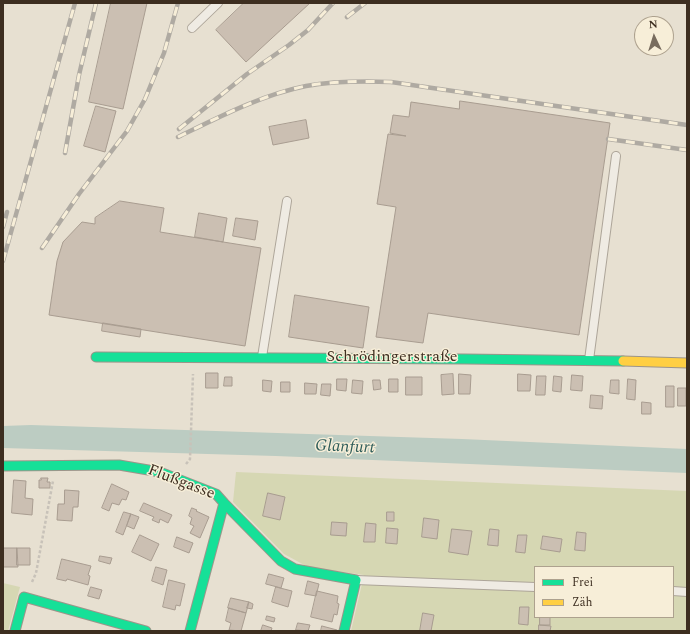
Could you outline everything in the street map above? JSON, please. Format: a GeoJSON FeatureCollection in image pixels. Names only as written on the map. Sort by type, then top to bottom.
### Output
{"type":"FeatureCollection","features":[{"type":"Feature","properties":{"kind":"street","name":"Schrödingerstraße"},"geometry":{"type":"LineString","coordinates":[[96,357],[589,360],[687,363]]}},
{"type":"Feature","properties":{"kind":"street","name":"Flußgasse"},"geometry":{"type":"LineString","coordinates":[[3,466],[119,465],[136,467],[160,472],[216,494],[224,503],[190,631]]}},
{"type":"Feature","properties":{"kind":"street"},"geometry":{"type":"LineString","coordinates":[[224,503],[281,561],[295,569],[356,580],[344,631]]}},
{"type":"Feature","properties":{"kind":"street"},"geometry":{"type":"LineString","coordinates":[[15,631],[24,597],[100,622],[146,631]]}},
{"type":"Feature","properties":{"kind":"lane"},"geometry":{"type":"LineString","coordinates":[[192,28],[218,3]]}},
{"type":"Feature","properties":{"kind":"lane"},"geometry":{"type":"LineString","coordinates":[[589,360],[616,156]]}},
{"type":"Feature","properties":{"kind":"lane"},"geometry":{"type":"LineString","coordinates":[[262,358],[287,201]]}},
{"type":"Feature","properties":{"kind":"lane"},"geometry":{"type":"LineString","coordinates":[[356,580],[534,587]]}},
{"type":"Feature","properties":{"kind":"lane"},"geometry":{"type":"LineString","coordinates":[[674,591],[687,592]]}},
{"type":"Feature","properties":{"kind":"path"},"geometry":{"type":"LineString","coordinates":[[190,459],[194,358]]}},
{"type":"Feature","properties":{"kind":"path"},"geometry":{"type":"LineString","coordinates":[[24,597],[36,573],[56,465]]}},
{"type":"Feature","properties":{"kind":"green space"},"geometry":{"type":"Polygon","coordinates":[[[236,472],[687,491],[687,631],[351,631],[364,575],[308,567],[284,554],[233,502],[236,472]]]}},
{"type":"Feature","properties":{"kind":"green space"},"geometry":{"type":"Polygon","coordinates":[[[3,583],[20,587],[8,631],[3,631],[3,583]]]}},
{"type":"Feature","properties":{"kind":"water","name":"Glanfurt"},"geometry":{"type":"Polygon","coordinates":[[[31,425],[462,439],[687,449],[687,473],[276,456],[3,448],[3,426],[31,425]]]}},
{"type":"Feature","properties":{"kind":"building"},"geometry":{"type":"Polygon","coordinates":[[[111,3],[147,3],[123,109],[89,102],[111,3]]]}},
{"type":"Feature","properties":{"kind":"building"},"geometry":{"type":"Polygon","coordinates":[[[244,3],[310,3],[246,62],[216,30],[244,3]]]}},
{"type":"Feature","properties":{"kind":"building"},"geometry":{"type":"Polygon","coordinates":[[[460,101],[610,123],[579,335],[428,313],[423,343],[376,337],[396,207],[377,204],[388,134],[406,136],[390,133],[393,115],[409,117],[411,102],[459,109],[460,101]]]}},
{"type":"Feature","properties":{"kind":"building"},"geometry":{"type":"Polygon","coordinates":[[[96,106],[116,111],[105,152],[84,146],[96,106]]]}},
{"type":"Feature","properties":{"kind":"building"},"geometry":{"type":"Polygon","coordinates":[[[306,120],[309,138],[273,145],[269,127],[306,120]]]}},
{"type":"Feature","properties":{"kind":"building"},"geometry":{"type":"Polygon","coordinates":[[[120,201],[164,208],[160,232],[261,248],[245,346],[49,315],[57,261],[63,242],[82,222],[95,224],[95,218],[120,201]]]}},
{"type":"Feature","properties":{"kind":"building"},"geometry":{"type":"Polygon","coordinates":[[[199,213],[227,218],[223,242],[195,237],[199,213]]]}},
{"type":"Feature","properties":{"kind":"building"},"geometry":{"type":"Polygon","coordinates":[[[236,218],[258,221],[255,240],[233,236],[236,218]]]}},
{"type":"Feature","properties":{"kind":"building"},"geometry":{"type":"Polygon","coordinates":[[[295,295],[369,307],[363,348],[289,337],[295,295]]]}},
{"type":"Feature","properties":{"kind":"building"},"geometry":{"type":"Polygon","coordinates":[[[103,323],[141,329],[140,337],[102,331],[103,323]]]}},
{"type":"Feature","properties":{"kind":"building"},"geometry":{"type":"Polygon","coordinates":[[[206,373],[218,373],[218,388],[206,388],[206,373]]]}},
{"type":"Feature","properties":{"kind":"building"},"geometry":{"type":"Polygon","coordinates":[[[453,374],[454,394],[442,395],[441,375],[453,374]]]}},
{"type":"Feature","properties":{"kind":"building"},"geometry":{"type":"Polygon","coordinates":[[[459,374],[471,375],[470,394],[459,394],[459,374]]]}},
{"type":"Feature","properties":{"kind":"building"},"geometry":{"type":"Polygon","coordinates":[[[518,374],[531,375],[530,391],[518,391],[518,374]]]}},
{"type":"Feature","properties":{"kind":"building"},"geometry":{"type":"Polygon","coordinates":[[[572,375],[583,376],[582,391],[571,390],[572,375]]]}},
{"type":"Feature","properties":{"kind":"building"},"geometry":{"type":"Polygon","coordinates":[[[537,376],[546,376],[545,395],[536,395],[537,376]]]}},
{"type":"Feature","properties":{"kind":"building"},"geometry":{"type":"Polygon","coordinates":[[[554,376],[562,377],[561,392],[553,391],[554,376]]]}},
{"type":"Feature","properties":{"kind":"building"},"geometry":{"type":"Polygon","coordinates":[[[225,377],[232,377],[232,386],[224,386],[225,377]]]}},
{"type":"Feature","properties":{"kind":"building"},"geometry":{"type":"Polygon","coordinates":[[[406,377],[422,377],[422,395],[406,395],[406,377]]]}},
{"type":"Feature","properties":{"kind":"building"},"geometry":{"type":"Polygon","coordinates":[[[337,379],[347,379],[346,391],[337,390],[337,379]]]}},
{"type":"Feature","properties":{"kind":"building"},"geometry":{"type":"Polygon","coordinates":[[[389,379],[398,379],[398,392],[389,392],[389,379]]]}},
{"type":"Feature","properties":{"kind":"building"},"geometry":{"type":"Polygon","coordinates":[[[628,379],[636,380],[635,400],[627,399],[628,379]]]}},
{"type":"Feature","properties":{"kind":"building"},"geometry":{"type":"Polygon","coordinates":[[[263,380],[272,381],[271,392],[263,391],[263,380]]]}},
{"type":"Feature","properties":{"kind":"building"},"geometry":{"type":"Polygon","coordinates":[[[353,380],[363,381],[362,394],[352,393],[353,380]]]}},
{"type":"Feature","properties":{"kind":"building"},"geometry":{"type":"Polygon","coordinates":[[[373,380],[380,380],[381,389],[374,390],[373,380]]]}},
{"type":"Feature","properties":{"kind":"building"},"geometry":{"type":"Polygon","coordinates":[[[611,380],[619,380],[619,394],[610,393],[611,380]]]}},
{"type":"Feature","properties":{"kind":"building"},"geometry":{"type":"Polygon","coordinates":[[[281,382],[290,382],[290,392],[281,392],[281,382]]]}},
{"type":"Feature","properties":{"kind":"building"},"geometry":{"type":"Polygon","coordinates":[[[305,383],[317,384],[316,394],[305,394],[305,383]]]}},
{"type":"Feature","properties":{"kind":"building"},"geometry":{"type":"Polygon","coordinates":[[[322,384],[331,384],[330,396],[321,395],[322,384]]]}},
{"type":"Feature","properties":{"kind":"building"},"geometry":{"type":"Polygon","coordinates":[[[666,386],[674,386],[674,407],[666,407],[666,386]]]}},
{"type":"Feature","properties":{"kind":"building"},"geometry":{"type":"Polygon","coordinates":[[[678,388],[686,388],[686,406],[678,406],[678,388]]]}},
{"type":"Feature","properties":{"kind":"building"},"geometry":{"type":"Polygon","coordinates":[[[591,395],[603,396],[602,409],[590,408],[591,395]]]}},
{"type":"Feature","properties":{"kind":"building"},"geometry":{"type":"Polygon","coordinates":[[[642,402],[651,403],[651,414],[642,414],[642,402]]]}},
{"type":"Feature","properties":{"kind":"building"},"geometry":{"type":"Polygon","coordinates":[[[41,478],[48,478],[47,482],[50,482],[50,488],[39,488],[39,480],[41,480],[41,478]]]}},
{"type":"Feature","properties":{"kind":"building"},"geometry":{"type":"Polygon","coordinates":[[[14,480],[26,481],[25,498],[33,499],[32,515],[12,513],[14,480]]]}},
{"type":"Feature","properties":{"kind":"building"},"geometry":{"type":"Polygon","coordinates":[[[112,484],[129,492],[126,500],[122,499],[119,505],[112,503],[109,511],[102,508],[112,484]]]}},
{"type":"Feature","properties":{"kind":"building"},"geometry":{"type":"Polygon","coordinates":[[[65,490],[79,491],[78,507],[73,507],[72,521],[57,520],[58,504],[64,504],[65,490]]]}},
{"type":"Feature","properties":{"kind":"building"},"geometry":{"type":"Polygon","coordinates":[[[268,493],[285,497],[280,520],[263,516],[268,493]]]}},
{"type":"Feature","properties":{"kind":"building"},"geometry":{"type":"Polygon","coordinates":[[[144,503],[172,515],[168,523],[160,519],[159,523],[152,520],[154,517],[140,511],[144,503]]]}},
{"type":"Feature","properties":{"kind":"building"},"geometry":{"type":"Polygon","coordinates":[[[192,508],[209,517],[200,538],[190,533],[194,526],[190,524],[192,518],[189,516],[192,508]]]}},
{"type":"Feature","properties":{"kind":"building"},"geometry":{"type":"Polygon","coordinates":[[[124,512],[131,514],[123,535],[116,532],[124,512]]]}},
{"type":"Feature","properties":{"kind":"building"},"geometry":{"type":"Polygon","coordinates":[[[387,512],[394,512],[394,521],[387,521],[387,512]]]}},
{"type":"Feature","properties":{"kind":"building"},"geometry":{"type":"Polygon","coordinates":[[[131,514],[139,517],[134,529],[127,526],[131,514]]]}},
{"type":"Feature","properties":{"kind":"building"},"geometry":{"type":"Polygon","coordinates":[[[424,518],[439,520],[437,539],[422,537],[424,518]]]}},
{"type":"Feature","properties":{"kind":"building"},"geometry":{"type":"Polygon","coordinates":[[[332,522],[347,523],[346,536],[331,535],[332,522]]]}},
{"type":"Feature","properties":{"kind":"building"},"geometry":{"type":"Polygon","coordinates":[[[366,523],[376,524],[375,542],[364,542],[366,523]]]}},
{"type":"Feature","properties":{"kind":"building"},"geometry":{"type":"Polygon","coordinates":[[[387,528],[398,529],[397,544],[386,543],[387,528]]]}},
{"type":"Feature","properties":{"kind":"building"},"geometry":{"type":"Polygon","coordinates":[[[452,529],[472,531],[468,555],[449,552],[452,529]]]}},
{"type":"Feature","properties":{"kind":"building"},"geometry":{"type":"Polygon","coordinates":[[[490,529],[499,530],[498,546],[488,545],[490,529]]]}},
{"type":"Feature","properties":{"kind":"building"},"geometry":{"type":"Polygon","coordinates":[[[577,532],[586,533],[585,551],[575,550],[577,532]]]}},
{"type":"Feature","properties":{"kind":"building"},"geometry":{"type":"Polygon","coordinates":[[[140,535],[159,544],[151,561],[132,552],[140,535]]]}},
{"type":"Feature","properties":{"kind":"building"},"geometry":{"type":"Polygon","coordinates":[[[518,535],[527,535],[525,553],[516,552],[518,535]]]}},
{"type":"Feature","properties":{"kind":"building"},"geometry":{"type":"Polygon","coordinates":[[[543,536],[562,539],[560,552],[541,549],[543,536]]]}},
{"type":"Feature","properties":{"kind":"building"},"geometry":{"type":"Polygon","coordinates":[[[177,537],[193,543],[189,553],[174,547],[177,537]]]}},
{"type":"Feature","properties":{"kind":"building"},"geometry":{"type":"Polygon","coordinates":[[[3,548],[17,548],[18,567],[3,567],[3,548]]]}},
{"type":"Feature","properties":{"kind":"building"},"geometry":{"type":"Polygon","coordinates":[[[17,548],[30,548],[30,565],[17,565],[17,548]]]}},
{"type":"Feature","properties":{"kind":"building"},"geometry":{"type":"Polygon","coordinates":[[[100,556],[112,558],[110,564],[99,561],[100,556]]]}},
{"type":"Feature","properties":{"kind":"building"},"geometry":{"type":"Polygon","coordinates":[[[62,559],[91,566],[88,575],[90,576],[88,585],[67,579],[66,581],[57,579],[62,559]]]}},
{"type":"Feature","properties":{"kind":"building"},"geometry":{"type":"Polygon","coordinates":[[[156,567],[167,570],[163,585],[152,581],[156,567]]]}},
{"type":"Feature","properties":{"kind":"building"},"geometry":{"type":"Polygon","coordinates":[[[269,574],[284,578],[281,588],[266,584],[269,574]]]}},
{"type":"Feature","properties":{"kind":"building"},"geometry":{"type":"Polygon","coordinates":[[[169,580],[185,584],[180,606],[176,605],[175,610],[163,607],[169,580]]]}},
{"type":"Feature","properties":{"kind":"building"},"geometry":{"type":"Polygon","coordinates":[[[308,581],[319,584],[316,596],[305,594],[308,581]]]}},
{"type":"Feature","properties":{"kind":"building"},"geometry":{"type":"Polygon","coordinates":[[[91,587],[102,590],[99,599],[88,596],[91,587]]]}},
{"type":"Feature","properties":{"kind":"building"},"geometry":{"type":"Polygon","coordinates":[[[276,587],[292,591],[288,607],[272,602],[276,587]]]}},
{"type":"Feature","properties":{"kind":"building"},"geometry":{"type":"Polygon","coordinates":[[[317,591],[338,596],[337,603],[339,604],[337,615],[334,614],[332,622],[311,617],[317,591]]]}},
{"type":"Feature","properties":{"kind":"building"},"geometry":{"type":"Polygon","coordinates":[[[231,598],[249,602],[246,613],[228,608],[231,598]]]}},
{"type":"Feature","properties":{"kind":"building"},"geometry":{"type":"Polygon","coordinates":[[[249,602],[253,604],[252,609],[247,608],[249,602]]]}},
{"type":"Feature","properties":{"kind":"building"},"geometry":{"type":"Polygon","coordinates":[[[520,607],[529,607],[528,625],[519,624],[520,607]]]}},
{"type":"Feature","properties":{"kind":"building"},"geometry":{"type":"Polygon","coordinates":[[[229,608],[246,613],[241,631],[229,630],[231,623],[226,621],[229,608]]]}},
{"type":"Feature","properties":{"kind":"building"},"geometry":{"type":"Polygon","coordinates":[[[423,613],[434,615],[431,631],[420,631],[423,613]]]}},
{"type":"Feature","properties":{"kind":"building"},"geometry":{"type":"Polygon","coordinates":[[[267,616],[275,618],[274,622],[266,620],[267,616]]]}},
{"type":"Feature","properties":{"kind":"building"},"geometry":{"type":"Polygon","coordinates":[[[540,618],[550,618],[550,625],[540,625],[540,618]]]}},
{"type":"Feature","properties":{"kind":"building"},"geometry":{"type":"Polygon","coordinates":[[[298,623],[310,625],[308,631],[296,630],[298,623]]]}},
{"type":"Feature","properties":{"kind":"building"},"geometry":{"type":"Polygon","coordinates":[[[263,625],[272,628],[271,631],[261,631],[263,625]]]}},
{"type":"Feature","properties":{"kind":"building"},"geometry":{"type":"Polygon","coordinates":[[[539,625],[551,626],[550,631],[539,631],[539,625]]]}},
{"type":"Feature","properties":{"kind":"building"},"geometry":{"type":"Polygon","coordinates":[[[322,626],[337,630],[321,631],[322,626]]]}},
{"type":"Feature","properties":{"kind":"railway"},"geometry":{"type":"LineString","coordinates":[[3,261],[75,3]]}},
{"type":"Feature","properties":{"kind":"railway"},"geometry":{"type":"LineString","coordinates":[[65,153],[79,75],[96,3]]}},
{"type":"Feature","properties":{"kind":"railway"},"geometry":{"type":"LineString","coordinates":[[42,248],[79,194],[127,131],[145,99],[164,53],[178,3]]}},
{"type":"Feature","properties":{"kind":"railway"},"geometry":{"type":"LineString","coordinates":[[179,129],[247,74],[308,30],[333,3]]}},
{"type":"Feature","properties":{"kind":"railway"},"geometry":{"type":"LineString","coordinates":[[347,17],[365,3]]}},
{"type":"Feature","properties":{"kind":"railway"},"geometry":{"type":"LineString","coordinates":[[178,137],[240,107],[273,95],[306,86],[348,82],[391,82],[687,125]]}},
{"type":"Feature","properties":{"kind":"railway"},"geometry":{"type":"LineString","coordinates":[[608,139],[687,150]]}},
{"type":"Feature","properties":{"kind":"railway"},"geometry":{"type":"LineString","coordinates":[[3,227],[7,212]]}},
{"type":"Feature","properties":{"kind":"traffic: fast"},"geometry":{"type":"LineString","coordinates":[[96,357],[623,361]]}},
{"type":"Feature","properties":{"kind":"traffic: fast"},"geometry":{"type":"LineString","coordinates":[[3,466],[119,465],[160,472],[216,494],[224,503],[190,631]]}},
{"type":"Feature","properties":{"kind":"traffic: fast"},"geometry":{"type":"LineString","coordinates":[[224,503],[281,561],[295,569],[356,580],[344,631]]}},
{"type":"Feature","properties":{"kind":"traffic: fast"},"geometry":{"type":"LineString","coordinates":[[15,631],[24,597],[146,631]]}},
{"type":"Feature","properties":{"kind":"traffic: slow"},"geometry":{"type":"LineString","coordinates":[[623,361],[687,363]]}}]}
